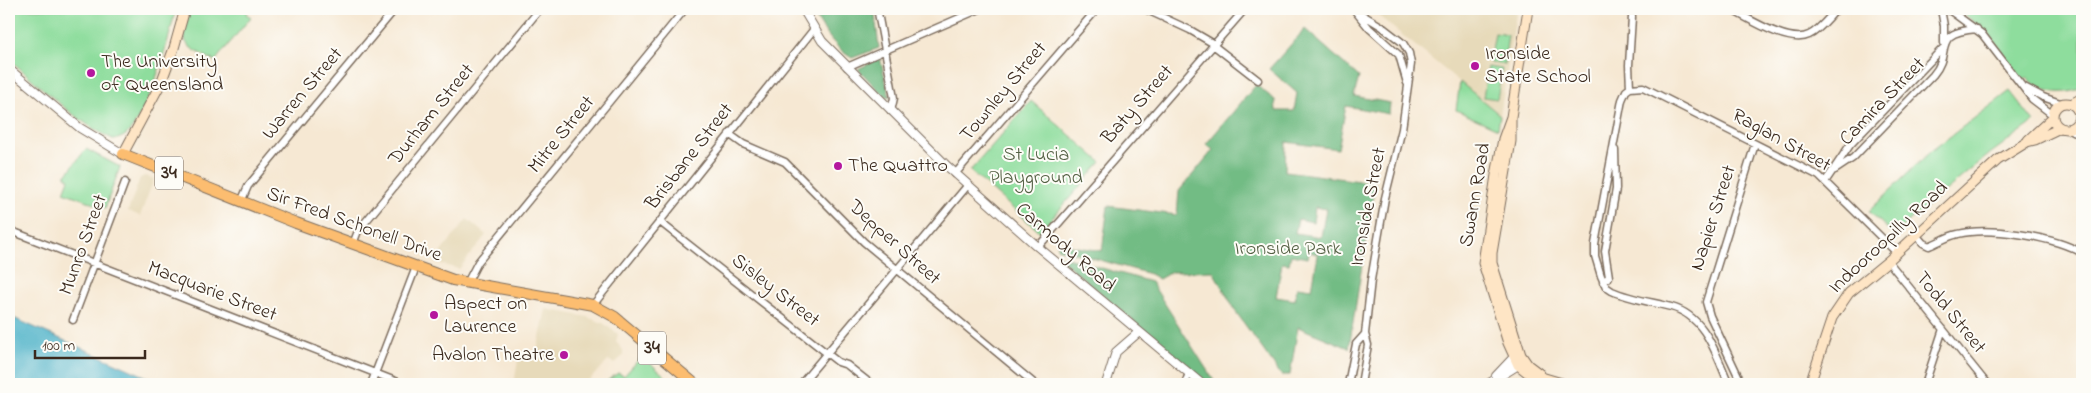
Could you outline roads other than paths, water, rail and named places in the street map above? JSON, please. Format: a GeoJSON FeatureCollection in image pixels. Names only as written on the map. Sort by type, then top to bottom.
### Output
{"type":"FeatureCollection","features":[{"type":"Feature","properties":{"kind":"main road"},"geometry":{"type":"LineString","coordinates":[[123,154],[161,83],[174,48],[185,9]]}},
{"type":"Feature","properties":{"kind":"main road","name":"Swann Road"},"geometry":{"type":"LineString","coordinates":[[1518,360],[1492,263],[1511,141],[1511,117],[1528,9]]}},
{"type":"Feature","properties":{"kind":"main road"},"geometry":{"type":"LineString","coordinates":[[2071,104],[2075,106],[2080,118],[2065,128],[2052,116],[2055,108],[2060,104],[2071,104],[2082,98]]}},
{"type":"Feature","properties":{"kind":"main road","name":"Indooroopilly Road"},"geometry":{"type":"LineString","coordinates":[[1810,384],[1827,331],[1837,309],[1849,293],[1888,262],[1994,163],[2027,142],[2052,116]]}},
{"type":"Feature","properties":{"kind":"main road","name":"Indooroopilly Road"},"geometry":{"type":"LineString","coordinates":[[2027,142],[2065,128]]}},
{"type":"Feature","properties":{"kind":"main road","name":"Sir Fred Schonell Drive"},"geometry":{"type":"LineString","coordinates":[[123,154],[241,202],[416,267],[467,283],[593,305],[615,317],[694,384]]}},
{"type":"Feature","properties":{"kind":"main road"},"geometry":{"type":"LineString","coordinates":[[1518,360],[1544,377],[1565,384]]}},
{"type":"Feature","properties":{"kind":"street","name":"Warren Street"},"geometry":{"type":"LineString","coordinates":[[241,202],[248,186],[395,9]]}},
{"type":"Feature","properties":{"kind":"street","name":"Durham Street"},"geometry":{"type":"LineString","coordinates":[[353,244],[358,231],[540,9]]}},
{"type":"Feature","properties":{"kind":"street","name":"Mitre Street"},"geometry":{"type":"LineString","coordinates":[[467,283],[478,262],[685,9]]}},
{"type":"Feature","properties":{"kind":"street","name":"Carmody Road"},"geometry":{"type":"LineString","coordinates":[[802,9],[822,41],[955,174],[1200,383]]}},
{"type":"Feature","properties":{"kind":"street"},"geometry":{"type":"LineString","coordinates":[[874,9],[878,13],[894,98],[890,111]]}},
{"type":"Feature","properties":{"kind":"street"},"geometry":{"type":"LineString","coordinates":[[847,67],[884,49],[980,9]]}},
{"type":"Feature","properties":{"kind":"street","name":"Townley Street"},"geometry":{"type":"LineString","coordinates":[[955,174],[1096,9]]}},
{"type":"Feature","properties":{"kind":"street"},"geometry":{"type":"LineString","coordinates":[[1145,9],[1190,30],[1213,44],[1258,80]]}},
{"type":"Feature","properties":{"kind":"street","name":"Baty Street"},"geometry":{"type":"LineString","coordinates":[[1038,246],[1244,9]]}},
{"type":"Feature","properties":{"kind":"street"},"geometry":{"type":"LineString","coordinates":[[1730,9],[1778,32],[1800,38],[1812,33],[1836,9]]}},
{"type":"Feature","properties":{"kind":"street","name":"Camira Street"},"geometry":{"type":"LineString","coordinates":[[1835,170],[1856,155],[1933,75],[1941,63],[1944,26],[1941,9]]}},
{"type":"Feature","properties":{"kind":"street"},"geometry":{"type":"LineString","coordinates":[[1948,9],[1977,29],[1986,38],[2032,100],[2052,116]]}},
{"type":"Feature","properties":{"kind":"street","name":"Ironside Street"},"geometry":{"type":"LineString","coordinates":[[1354,10],[1386,29],[1408,49],[1411,64],[1402,129],[1379,229],[1365,334],[1368,346],[1361,384]]}},
{"type":"Feature","properties":{"kind":"street","name":"Ironside Street"},"geometry":{"type":"LineString","coordinates":[[1354,10],[1369,28],[1400,56],[1408,87]]}},
{"type":"Feature","properties":{"kind":"street"},"geometry":{"type":"LineString","coordinates":[[1632,17],[1632,45],[1629,65],[1630,88],[1626,91],[1622,100],[1609,163],[1595,244],[1596,259],[1603,282],[1608,288],[1617,293],[1676,308],[1692,316],[1704,331],[1729,384]]}},
{"type":"Feature","properties":{"kind":"street","name":"Brisbane Street"},"geometry":{"type":"LineString","coordinates":[[593,305],[814,29]]}},
{"type":"Feature","properties":{"kind":"street","name":"Camira Street"},"geometry":{"type":"LineString","coordinates":[[1825,182],[1835,170],[1850,145],[1943,46],[1949,37],[1957,32],[1977,29]]}},
{"type":"Feature","properties":{"kind":"street","name":"Sir Fred Schonell Drive"},"geometry":{"type":"LineString","coordinates":[[9,69],[80,128],[123,154]]}},
{"type":"Feature","properties":{"kind":"street"},"geometry":{"type":"LineString","coordinates":[[2022,86],[2060,104]]}},
{"type":"Feature","properties":{"kind":"street","name":"Raglan Street"},"geometry":{"type":"LineString","coordinates":[[1630,88],[1643,87],[1817,175],[1897,253]]}},
{"type":"Feature","properties":{"kind":"street"},"geometry":{"type":"LineString","coordinates":[[2065,128],[2082,136]]}},
{"type":"Feature","properties":{"kind":"street","name":"Depper Street"},"geometry":{"type":"LineString","coordinates":[[729,134],[743,144],[785,162],[864,242],[1035,384]]}},
{"type":"Feature","properties":{"kind":"street","name":"Napier Street"},"geometry":{"type":"LineString","coordinates":[[1742,384],[1711,318],[1706,302],[1755,144]]}},
{"type":"Feature","properties":{"kind":"street"},"geometry":{"type":"LineString","coordinates":[[1603,282],[1609,277],[1605,251],[1616,189],[1614,146]]}},
{"type":"Feature","properties":{"kind":"street","name":"Munro Street"},"geometry":{"type":"LineString","coordinates":[[73,320],[125,182]]}},
{"type":"Feature","properties":{"kind":"street"},"geometry":{"type":"LineString","coordinates":[[802,384],[968,185]]}},
{"type":"Feature","properties":{"kind":"street","name":"Sisley Street"},"geometry":{"type":"LineString","coordinates":[[660,222],[838,362],[847,365],[871,384]]}},
{"type":"Feature","properties":{"kind":"street","name":"Macquarie Street"},"geometry":{"type":"LineString","coordinates":[[9,230],[403,384]]}},
{"type":"Feature","properties":{"kind":"street"},"geometry":{"type":"LineString","coordinates":[[1916,235],[1928,246],[1955,234],[1968,232],[2027,236],[2054,241],[2082,253]]}},
{"type":"Feature","properties":{"kind":"street","name":"Todd Street"},"geometry":{"type":"LineString","coordinates":[[1888,262],[1987,384]]}},
{"type":"Feature","properties":{"kind":"street"},"geometry":{"type":"LineString","coordinates":[[371,384],[416,267]]}},
{"type":"Feature","properties":{"kind":"street"},"geometry":{"type":"LineString","coordinates":[[1925,384],[1943,329]]}},
{"type":"Feature","properties":{"kind":"street"},"geometry":{"type":"LineString","coordinates":[[1106,384],[1116,353],[1139,332]]}},
{"type":"Feature","properties":{"kind":"street","name":"Ironside Street"},"geometry":{"type":"LineString","coordinates":[[1348,384],[1356,344],[1365,334]]}},
{"type":"Feature","properties":{"kind":"street"},"geometry":{"type":"LineString","coordinates":[[1491,382],[1518,360]]}},
{"type":"Feature","properties":{"kind":"street"},"geometry":{"type":"LineString","coordinates":[[1185,384],[1189,372]]}},
{"type":"Feature","properties":{"kind":"water"},"geometry":{"type":"Polygon","coordinates":[[[9,316],[163,384],[9,384],[9,316]]]}},
{"type":"Feature","properties":{"kind":"place","name":"Ironside State School"},"geometry":{"type":"Point","coordinates":[1475,66]}},
{"type":"Feature","properties":{"kind":"place","name":"The University of Queensland"},"geometry":{"type":"Point","coordinates":[91,73]}},
{"type":"Feature","properties":{"kind":"place","name":"The Quattro"},"geometry":{"type":"Point","coordinates":[838,166]}},
{"type":"Feature","properties":{"kind":"place","name":"Aspect on Laurence"},"geometry":{"type":"Point","coordinates":[434,315]}},
{"type":"Feature","properties":{"kind":"place","name":"Avalon Theatre"},"geometry":{"type":"Point","coordinates":[564,355]}},
{"type":"Feature","properties":{"kind":"park label","name":"St Lucia Playground"},"geometry":{"type":"Point","coordinates":[1036,166]}},
{"type":"Feature","properties":{"kind":"park label","name":"Ironside Park"},"geometry":{"type":"Point","coordinates":[1288,249]}}]}
